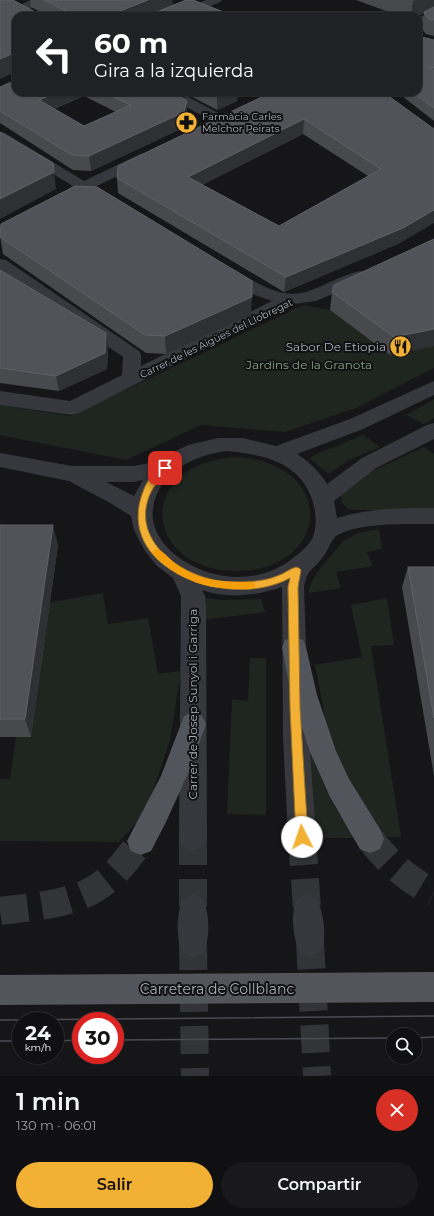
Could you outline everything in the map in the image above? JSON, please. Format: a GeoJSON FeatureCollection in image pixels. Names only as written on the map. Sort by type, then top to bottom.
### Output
{"type":"FeatureCollection","features":[{"type":"Feature","properties":{"kind":"main road"},"geometry":{"type":"LineString","coordinates":[[294,647],[304,696],[319,739],[344,797],[370,839]]}},
{"type":"Feature","properties":{"kind":"main road"},"geometry":{"type":"LineString","coordinates":[[141,841],[167,792],[185,749],[193,724]]}},
{"type":"Feature","properties":{"kind":"main road","name":"Carretera de Collblanc"},"geometry":{"type":"LineString","coordinates":[[0,990],[434,987]]}},
{"type":"Feature","properties":{"kind":"street"},"geometry":{"type":"LineString","coordinates":[[26,12],[15,6],[42,0]]}},
{"type":"Feature","properties":{"kind":"street"},"geometry":{"type":"LineString","coordinates":[[188,12],[216,0]]}},
{"type":"Feature","properties":{"kind":"street"},"geometry":{"type":"LineString","coordinates":[[422,21],[434,15]]}},
{"type":"Feature","properties":{"kind":"street"},"geometry":{"type":"LineString","coordinates":[[178,96],[225,116],[203,127]]}},
{"type":"Feature","properties":{"kind":"street"},"geometry":{"type":"LineString","coordinates":[[0,136],[119,208]]}},
{"type":"Feature","properties":{"kind":"street"},"geometry":{"type":"LineString","coordinates":[[57,200],[154,152]]}},
{"type":"Feature","properties":{"kind":"street"},"geometry":{"type":"LineString","coordinates":[[0,264],[132,355],[131,379]]}},
{"type":"Feature","properties":{"kind":"street"},"geometry":{"type":"LineString","coordinates":[[212,264],[270,296],[290,299]]}},
{"type":"Feature","properties":{"kind":"street","name":"Carrer de les Aigües del Llobregat"},"geometry":{"type":"LineString","coordinates":[[0,398],[72,408],[290,299],[310,297],[371,271]]}},
{"type":"Feature","properties":{"kind":"street"},"geometry":{"type":"LineString","coordinates":[[276,453],[329,435],[434,387]]}},
{"type":"Feature","properties":{"kind":"street"},"geometry":{"type":"LineString","coordinates":[[324,497],[339,484],[369,463],[434,430]]}},
{"type":"Feature","properties":{"kind":"street"},"geometry":{"type":"LineString","coordinates":[[238,445],[264,449],[276,453],[302,467],[314,480],[324,497],[327,520],[326,531],[313,554],[296,570],[280,579],[267,583],[224,586],[207,583],[182,573],[166,562],[157,553],[147,539],[142,524],[142,504],[148,487],[165,468],[184,454],[207,446],[238,445]]}},
{"type":"Feature","properties":{"kind":"street"},"geometry":{"type":"LineString","coordinates":[[0,460],[72,474],[134,474],[165,468]]}},
{"type":"Feature","properties":{"kind":"street"},"geometry":{"type":"LineString","coordinates":[[72,474],[120,498],[142,512]]}},
{"type":"Feature","properties":{"kind":"street"},"geometry":{"type":"LineString","coordinates":[[326,531],[340,524],[383,516],[434,516]]}},
{"type":"Feature","properties":{"kind":"street"},"geometry":{"type":"LineString","coordinates":[[296,570],[293,587],[294,647],[296,736],[302,837]]}},
{"type":"Feature","properties":{"kind":"street","name":"Carrer de Josep Sunyol i Garriga"},"geometry":{"type":"LineString","coordinates":[[182,573],[193,596],[194,608],[193,837]]}},
{"type":"Feature","properties":{"kind":"street"},"geometry":{"type":"LineString","coordinates":[[193,909],[194,942]]}},
{"type":"Feature","properties":{"kind":"street"},"geometry":{"type":"LineString","coordinates":[[307,909],[310,941]]}},
{"type":"Feature","properties":{"kind":"green space","name":"Jardins de la Granota"},"geometry":{"type":"Polygon","coordinates":[[[303,305],[330,310],[390,355],[434,346],[434,368],[356,408],[285,432],[201,425],[126,460],[0,435],[0,405],[71,416],[303,305]]]}},
{"type":"Feature","properties":{"kind":"green space"},"geometry":{"type":"Polygon","coordinates":[[[434,399],[434,418],[424,424],[406,415],[434,399]]]}},
{"type":"Feature","properties":{"kind":"green space"},"geometry":{"type":"Polygon","coordinates":[[[363,435],[380,447],[349,460],[329,474],[310,459],[312,456],[363,435]]]}},
{"type":"Feature","properties":{"kind":"green space"},"geometry":{"type":"Polygon","coordinates":[[[424,447],[434,454],[434,510],[355,510],[348,509],[342,503],[341,495],[370,472],[424,447]]]}},
{"type":"Feature","properties":{"kind":"green space"},"geometry":{"type":"Polygon","coordinates":[[[237,457],[270,464],[293,478],[306,496],[310,517],[304,537],[290,555],[266,567],[234,571],[204,566],[181,553],[168,536],[162,516],[166,495],[180,477],[203,464],[237,457]]]}},
{"type":"Feature","properties":{"kind":"green space"},"geometry":{"type":"Polygon","coordinates":[[[379,529],[382,549],[367,552],[373,566],[336,572],[341,588],[308,593],[316,574],[343,541],[358,533],[379,529]]]}},
{"type":"Feature","properties":{"kind":"green space"},"geometry":{"type":"Polygon","coordinates":[[[103,593],[108,624],[148,618],[158,674],[181,671],[170,740],[154,788],[140,819],[119,842],[0,841],[0,779],[10,779],[35,605],[103,593]]]}},
{"type":"Feature","properties":{"kind":"green space"},"geometry":{"type":"Polygon","coordinates":[[[387,598],[394,645],[371,646],[401,837],[378,837],[337,755],[326,723],[315,665],[362,657],[351,605],[387,598]]]}},
{"type":"Feature","properties":{"kind":"green space"},"geometry":{"type":"Polygon","coordinates":[[[204,599],[222,600],[261,599],[265,612],[203,620],[204,599]]]}},
{"type":"Feature","properties":{"kind":"green space"},"geometry":{"type":"Polygon","coordinates":[[[250,658],[266,658],[266,815],[227,814],[232,699],[248,701],[250,658]]]}},
{"type":"Feature","properties":{"kind":"green space"},"geometry":{"type":"Polygon","coordinates":[[[304,734],[324,785],[337,811],[356,838],[313,838],[304,734]]]}},
{"type":"Feature","properties":{"kind":"building"},"geometry":{"type":"Polygon","coordinates":[[[0,0],[13,0],[36,12],[12,12],[12,54],[0,59],[0,0]]]}},
{"type":"Feature","properties":{"kind":"building"},"geometry":{"type":"Polygon","coordinates":[[[44,0],[148,0],[117,12],[68,12],[44,0]]]}},
{"type":"Feature","properties":{"kind":"building"},"geometry":{"type":"Polygon","coordinates":[[[186,0],[193,0],[224,12],[157,12],[186,0]]]}},
{"type":"Feature","properties":{"kind":"building"},"geometry":{"type":"Polygon","coordinates":[[[434,7],[434,20],[428,18],[424,12],[434,7]]]}},
{"type":"Feature","properties":{"kind":"building"},"geometry":{"type":"Polygon","coordinates":[[[422,37],[434,40],[434,68],[427,66],[434,71],[434,108],[418,96],[422,96],[422,37]]]}},
{"type":"Feature","properties":{"kind":"building"},"geometry":{"type":"Polygon","coordinates":[[[12,82],[12,96],[48,96],[39,100],[84,126],[131,105],[112,96],[178,96],[187,101],[184,112],[89,156],[72,155],[0,111],[0,87],[12,82]]]}},
{"type":"Feature","properties":{"kind":"building"},"geometry":{"type":"Polygon","coordinates":[[[264,96],[389,96],[434,129],[434,210],[403,228],[286,277],[117,178],[118,166],[264,96]],[[304,119],[188,177],[279,226],[381,169],[304,119]]]}},
{"type":"Feature","properties":{"kind":"building"},"geometry":{"type":"Polygon","coordinates":[[[0,132],[53,163],[54,172],[0,199],[0,132]]]}},
{"type":"Feature","properties":{"kind":"building"},"geometry":{"type":"Polygon","coordinates":[[[75,186],[97,187],[252,281],[252,297],[165,336],[145,335],[0,237],[1,224],[75,186]]]}},
{"type":"Feature","properties":{"kind":"building"},"geometry":{"type":"Polygon","coordinates":[[[434,239],[434,329],[394,337],[332,292],[334,285],[434,239]]]}},
{"type":"Feature","properties":{"kind":"building"},"geometry":{"type":"Polygon","coordinates":[[[0,270],[106,333],[105,353],[56,376],[0,368],[0,270]]]}},
{"type":"Feature","properties":{"kind":"building"},"geometry":{"type":"Polygon","coordinates":[[[0,525],[53,525],[25,719],[0,719],[0,525]]]}},
{"type":"Feature","properties":{"kind":"building"},"geometry":{"type":"Polygon","coordinates":[[[408,567],[434,567],[434,718],[408,567]]]}},
{"type":"Feature","properties":{"kind":"tunnel"},"geometry":{"type":"LineString","coordinates":[[193,837],[193,909]]}},
{"type":"Feature","properties":{"kind":"tunnel"},"geometry":{"type":"LineString","coordinates":[[302,837],[307,909]]}},
{"type":"Feature","properties":{"kind":"tunnel"},"geometry":{"type":"LineString","coordinates":[[370,839],[399,870],[434,893]]}},
{"type":"Feature","properties":{"kind":"tunnel"},"geometry":{"type":"LineString","coordinates":[[0,911],[42,906],[69,900],[95,889],[116,872],[141,841]]}},
{"type":"Feature","properties":{"kind":"tunnel"},"geometry":{"type":"LineString","coordinates":[[310,941],[317,1076]]}},
{"type":"Feature","properties":{"kind":"tunnel"},"geometry":{"type":"LineString","coordinates":[[193,942],[195,1076]]}},
{"type":"Feature","properties":{"kind":"tram line"},"geometry":{"type":"LineString","coordinates":[[0,1020],[434,1016]]}},
{"type":"Feature","properties":{"kind":"tram line"},"geometry":{"type":"LineString","coordinates":[[422,1038],[434,1037]]}},
{"type":"Feature","properties":{"kind":"tram line"},"geometry":{"type":"LineString","coordinates":[[124,1040],[386,1038]]}},
{"type":"Feature","properties":{"kind":"tram line"},"geometry":{"type":"LineString","coordinates":[[64,1041],[72,1040]]}},
{"type":"Feature","properties":{"kind":"tram line"},"geometry":{"type":"LineString","coordinates":[[0,1041],[12,1041]]}},
{"type":"Feature","properties":{"kind":"slow traffic"},"geometry":{"type":"LineString","coordinates":[[157,553],[172,567],[182,573],[207,583],[224,586],[251,585]]}},
{"type":"Feature","properties":{"kind":"place","name":"Farmàcia Carles Melchor Peirats"},"geometry":{"type":"Point","coordinates":[187,122]}},
{"type":"Feature","properties":{"kind":"place","name":"Sabor De Etiopia"},"geometry":{"type":"Point","coordinates":[401,347]}},
{"type":"Feature","properties":{"kind":"route"},"geometry":{"type":"LineString","coordinates":[[165,468],[158,474],[148,487],[142,504],[142,524],[147,539],[157,553],[172,567],[196,579],[207,583],[224,586],[267,583],[280,579],[296,570],[293,583],[293,630],[296,736],[302,837]]}}]}
